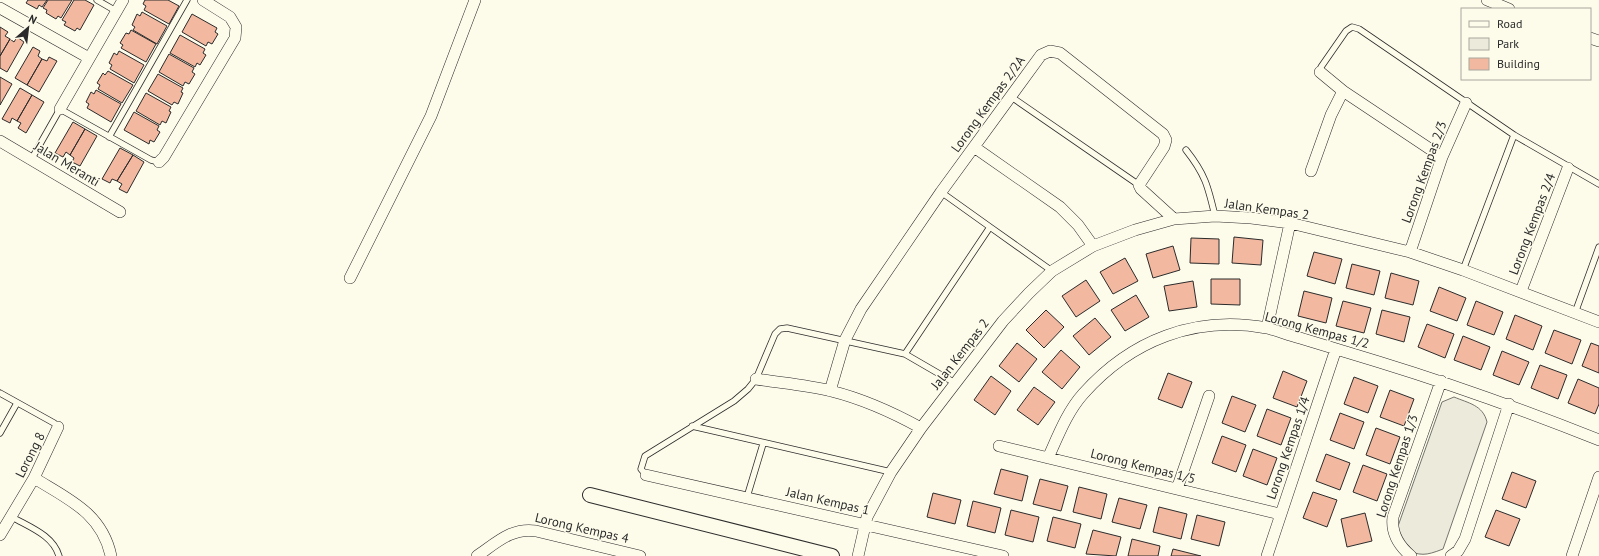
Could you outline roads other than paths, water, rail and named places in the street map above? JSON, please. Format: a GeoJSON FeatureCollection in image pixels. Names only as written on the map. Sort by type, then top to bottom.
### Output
{"type":"FeatureCollection","features":[{"type":"Feature","properties":{"kind":"street"},"geometry":{"type":"LineString","coordinates":[[60,109],[122,0]]}},
{"type":"Feature","properties":{"kind":"street"},"geometry":{"type":"LineString","coordinates":[[159,162],[164,157],[234,38],[236,27],[230,16],[203,0]]}},
{"type":"Feature","properties":{"kind":"street"},"geometry":{"type":"LineString","coordinates":[[350,278],[431,116],[475,0]]}},
{"type":"Feature","properties":{"kind":"street"},"geometry":{"type":"LineString","coordinates":[[1487,0],[1507,8]]}},
{"type":"Feature","properties":{"kind":"street"},"geometry":{"type":"LineString","coordinates":[[0,8],[89,58]]}},
{"type":"Feature","properties":{"kind":"street","name":"Lorong Kempas 2/2A"},"geometry":{"type":"LineString","coordinates":[[830,391],[845,340],[861,309],[941,192],[1041,55],[1050,51],[1060,54],[1163,134],[1166,140],[1164,147],[1139,185]]}},
{"type":"Feature","properties":{"kind":"street"},"geometry":{"type":"LineString","coordinates":[[1320,72],[1344,91],[1442,157]]}},
{"type":"Feature","properties":{"kind":"street"},"geometry":{"type":"LineString","coordinates":[[1311,172],[1331,115],[1344,91]]}},
{"type":"Feature","properties":{"kind":"street","name":"Lorong Kempas 2/3"},"geometry":{"type":"LineString","coordinates":[[1410,252],[1442,157],[1466,103]]}},
{"type":"Feature","properties":{"kind":"street","name":"Jalan Meranti"},"geometry":{"type":"LineString","coordinates":[[0,141],[120,212]]}},
{"type":"Feature","properties":{"kind":"street"},"geometry":{"type":"LineString","coordinates":[[974,147],[1060,207],[1078,224],[1093,246]]}},
{"type":"Feature","properties":{"kind":"street","name":"Lorong Kempas 2/4"},"geometry":{"type":"LineString","coordinates":[[1521,291],[1568,168]]}},
{"type":"Feature","properties":{"kind":"street"},"geometry":{"type":"LineString","coordinates":[[1139,185],[1141,189],[1174,219]]}},
{"type":"Feature","properties":{"kind":"street","name":"Jalan Kempas 2"},"geometry":{"type":"LineString","coordinates":[[858,556],[865,524],[872,505],[891,472],[921,428],[1003,321],[1052,271],[1093,246],[1135,230],[1174,219],[1215,216],[1251,218],[1290,224],[1410,252],[1521,291],[1599,322]]}},
{"type":"Feature","properties":{"kind":"street"},"geometry":{"type":"LineString","coordinates":[[1267,328],[1290,224]]}},
{"type":"Feature","properties":{"kind":"street","name":"Lorong Kempas 1/2"},"geometry":{"type":"LineString","coordinates":[[1048,458],[1063,424],[1082,395],[1111,367],[1150,342],[1184,330],[1224,325],[1267,328],[1441,381],[1509,404],[1599,440]]}},
{"type":"Feature","properties":{"kind":"street","name":"Lorong Kempas 1/4"},"geometry":{"type":"LineString","coordinates":[[1267,556],[1336,349]]}},
{"type":"Feature","properties":{"kind":"street"},"geometry":{"type":"LineString","coordinates":[[756,379],[830,391],[876,405],[921,428]]}},
{"type":"Feature","properties":{"kind":"street","name":"Lorong Kempas 1/3"},"geometry":{"type":"LineString","coordinates":[[1411,556],[1404,550],[1397,540],[1392,527],[1393,517],[1441,381]]}},
{"type":"Feature","properties":{"kind":"street"},"geometry":{"type":"LineString","coordinates":[[1177,489],[1209,396]]}},
{"type":"Feature","properties":{"kind":"street"},"geometry":{"type":"LineString","coordinates":[[1450,556],[1458,551],[1465,539],[1509,404]]}},
{"type":"Feature","properties":{"kind":"street","name":"Lorong 8"},"geometry":{"type":"LineString","coordinates":[[0,535],[34,478],[58,427]]}},
{"type":"Feature","properties":{"kind":"street","name":"Lorong Kempas 1/5"},"geometry":{"type":"LineString","coordinates":[[1000,446],[1280,514]]}},
{"type":"Feature","properties":{"kind":"street","name":"Jalan Kempas 1"},"geometry":{"type":"LineString","coordinates":[[646,475],[1003,556]]}},
{"type":"Feature","properties":{"kind":"street"},"geometry":{"type":"LineString","coordinates":[[1572,556],[1599,477]]}},
{"type":"Feature","properties":{"kind":"street"},"geometry":{"type":"LineString","coordinates":[[34,478],[86,511],[100,527],[111,556]]}},
{"type":"Feature","properties":{"kind":"street"},"geometry":{"type":"LineString","coordinates":[[590,495],[832,556]]}},
{"type":"Feature","properties":{"kind":"street","name":"Lorong Kempas 4"},"geometry":{"type":"LineString","coordinates":[[477,556],[509,534],[523,530],[536,531],[640,556]]}},
{"type":"Feature","properties":{"kind":"lane"},"geometry":{"type":"LineString","coordinates":[[97,0],[116,11]]}},
{"type":"Feature","properties":{"kind":"lane"},"geometry":{"type":"LineString","coordinates":[[109,137],[187,0]]}},
{"type":"Feature","properties":{"kind":"lane"},"geometry":{"type":"LineString","coordinates":[[1320,72],[1321,67],[1346,31],[1352,27],[1356,28],[1514,135],[1568,168],[1599,184]]}},
{"type":"Feature","properties":{"kind":"lane"},"geometry":{"type":"LineString","coordinates":[[1010,96],[1139,185]]}},
{"type":"Feature","properties":{"kind":"lane"},"geometry":{"type":"LineString","coordinates":[[31,160],[60,109],[151,160],[159,162]]}},
{"type":"Feature","properties":{"kind":"lane"},"geometry":{"type":"LineString","coordinates":[[1463,270],[1514,135]]}},
{"type":"Feature","properties":{"kind":"lane"},"geometry":{"type":"LineString","coordinates":[[1186,150],[1201,168],[1210,192],[1215,216]]}},
{"type":"Feature","properties":{"kind":"lane"},"geometry":{"type":"LineString","coordinates":[[941,192],[1052,271]]}},
{"type":"Feature","properties":{"kind":"lane"},"geometry":{"type":"LineString","coordinates":[[905,354],[990,227]]}},
{"type":"Feature","properties":{"kind":"lane"},"geometry":{"type":"LineString","coordinates":[[1575,313],[1599,246]]}},
{"type":"Feature","properties":{"kind":"lane"},"geometry":{"type":"LineString","coordinates":[[646,475],[641,469],[645,456],[734,401],[748,389],[756,379],[775,334],[780,329],[787,328],[905,354],[955,383]]}},
{"type":"Feature","properties":{"kind":"lane"},"geometry":{"type":"LineString","coordinates":[[0,393],[54,423],[58,427]]}},
{"type":"Feature","properties":{"kind":"lane"},"geometry":{"type":"LineString","coordinates":[[0,433],[17,403]]}},
{"type":"Feature","properties":{"kind":"lane"},"geometry":{"type":"LineString","coordinates":[[692,426],[763,444],[891,472]]}},
{"type":"Feature","properties":{"kind":"lane"},"geometry":{"type":"LineString","coordinates":[[747,497],[763,444]]}},
{"type":"Feature","properties":{"kind":"lane"},"geometry":{"type":"LineString","coordinates":[[12,516],[47,538],[55,545],[59,556]]}}]}
